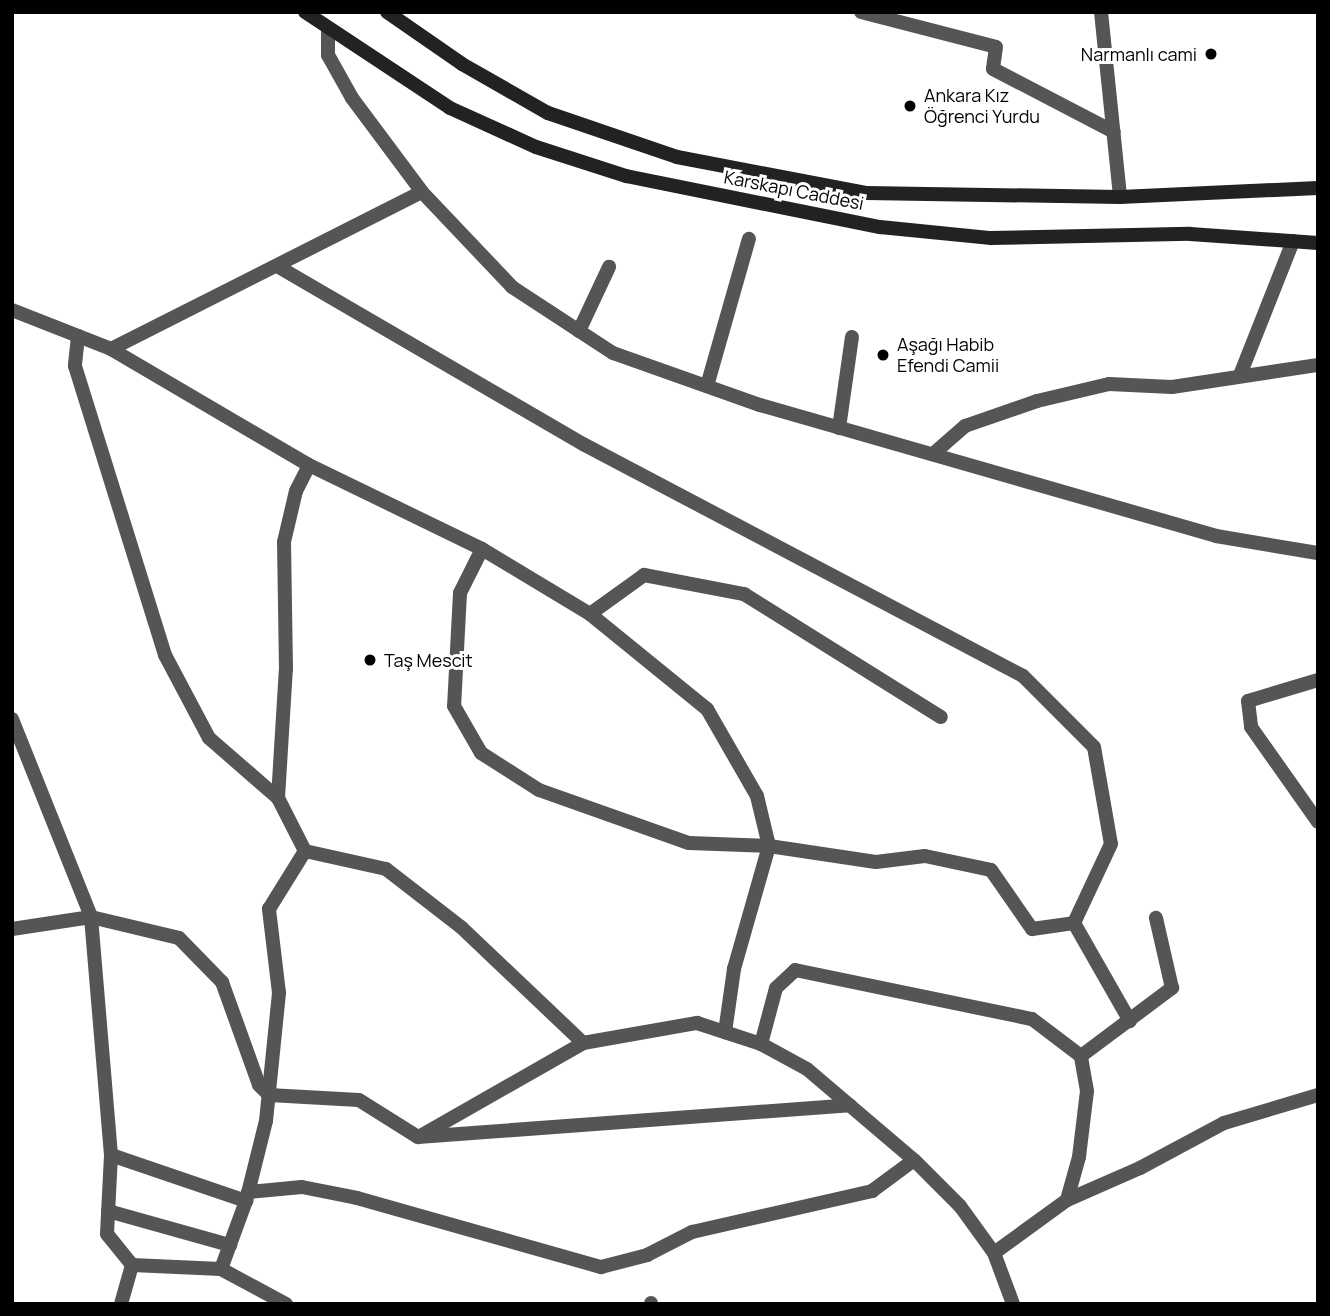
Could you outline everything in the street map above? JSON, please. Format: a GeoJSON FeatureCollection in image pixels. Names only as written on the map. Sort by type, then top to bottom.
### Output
{"type":"FeatureCollection","features":[{"type":"Feature","properties":{"kind":"main road","name":"Karskapı Caddesi"},"geometry":{"type":"LineString","coordinates":[[306,12],[450,108],[536,147],[626,176],[880,227],[991,238],[1190,234],[1318,243]]}},
{"type":"Feature","properties":{"kind":"main road"},"geometry":{"type":"LineString","coordinates":[[387,12],[462,64],[548,113],[677,157],[866,193],[1120,197],[1318,188]]}},
{"type":"Feature","properties":{"kind":"street"},"geometry":{"type":"LineString","coordinates":[[861,12],[996,47],[993,69],[1114,132]]}},
{"type":"Feature","properties":{"kind":"street"},"geometry":{"type":"LineString","coordinates":[[1101,12],[1120,197]]}},
{"type":"Feature","properties":{"kind":"street"},"geometry":{"type":"LineString","coordinates":[[328,29],[328,55],[352,98],[422,192],[512,287],[614,353],[706,386],[839,428],[1216,536],[1318,553]]}},
{"type":"Feature","properties":{"kind":"street"},"geometry":{"type":"LineString","coordinates":[[111,349],[422,192]]}},
{"type":"Feature","properties":{"kind":"street"},"geometry":{"type":"LineString","coordinates":[[706,386],[749,239]]}},
{"type":"Feature","properties":{"kind":"street"},"geometry":{"type":"LineString","coordinates":[[1240,375],[1293,241]]}},
{"type":"Feature","properties":{"kind":"street"},"geometry":{"type":"LineString","coordinates":[[277,266],[583,444],[1023,676],[1094,747],[1111,844],[1074,923]]}},
{"type":"Feature","properties":{"kind":"street"},"geometry":{"type":"LineString","coordinates":[[579,331],[609,267]]}},
{"type":"Feature","properties":{"kind":"street"},"geometry":{"type":"LineString","coordinates":[[12,310],[111,349],[309,465],[482,550],[590,614],[707,709],[757,796],[769,846],[734,969],[725,1032]]}},
{"type":"Feature","properties":{"kind":"street"},"geometry":{"type":"LineString","coordinates":[[78,337],[75,366],[165,655],[209,738],[278,798],[305,851]]}},
{"type":"Feature","properties":{"kind":"street"},"geometry":{"type":"LineString","coordinates":[[839,428],[852,337]]}},
{"type":"Feature","properties":{"kind":"street"},"geometry":{"type":"LineString","coordinates":[[933,454],[965,426],[1037,401],[1109,384],[1172,387],[1318,365]]}},
{"type":"Feature","properties":{"kind":"street"},"geometry":{"type":"LineString","coordinates":[[278,798],[286,669],[284,542],[296,491],[309,465]]}},
{"type":"Feature","properties":{"kind":"street"},"geometry":{"type":"LineString","coordinates":[[482,550],[460,593],[454,706],[481,753],[539,790],[689,843],[769,846],[876,862],[925,856],[991,870],[1032,929],[1074,923]]}},
{"type":"Feature","properties":{"kind":"street"},"geometry":{"type":"LineString","coordinates":[[590,614],[644,575],[744,594],[941,717]]}},
{"type":"Feature","properties":{"kind":"street"},"geometry":{"type":"LineString","coordinates":[[1318,680],[1248,701],[1251,727],[1318,822]]}},
{"type":"Feature","properties":{"kind":"street"},"geometry":{"type":"LineString","coordinates":[[12,719],[91,917],[111,1155],[107,1234],[132,1265],[221,1269],[286,1304]]}},
{"type":"Feature","properties":{"kind":"street"},"geometry":{"type":"LineString","coordinates":[[305,851],[386,869],[462,928],[583,1043]]}},
{"type":"Feature","properties":{"kind":"street"},"geometry":{"type":"LineString","coordinates":[[221,1269],[247,1196],[269,1096],[279,993],[269,909],[305,851]]}},
{"type":"Feature","properties":{"kind":"street"},"geometry":{"type":"LineString","coordinates":[[12,929],[91,917],[179,938],[222,982],[259,1085],[269,1096],[359,1101],[418,1137],[849,1105]]}},
{"type":"Feature","properties":{"kind":"street"},"geometry":{"type":"LineString","coordinates":[[1082,1056],[1172,988],[1156,918]]}},
{"type":"Feature","properties":{"kind":"street"},"geometry":{"type":"LineString","coordinates":[[1074,923],[1130,1021]]}},
{"type":"Feature","properties":{"kind":"street"},"geometry":{"type":"LineString","coordinates":[[761,1044],[776,988],[795,970],[1032,1019],[1082,1056],[1087,1091],[1079,1157],[1067,1200]]}},
{"type":"Feature","properties":{"kind":"street"},"geometry":{"type":"LineString","coordinates":[[418,1137],[583,1043],[697,1023],[761,1044],[807,1069],[915,1160],[960,1206],[994,1253],[1013,1304]]}},
{"type":"Feature","properties":{"kind":"street"},"geometry":{"type":"LineString","coordinates":[[994,1253],[1067,1200],[1224,1123],[1317,1092]]}},
{"type":"Feature","properties":{"kind":"street"},"geometry":{"type":"LineString","coordinates":[[111,1155],[247,1196],[302,1187],[358,1198],[601,1267],[647,1255],[692,1232],[872,1191],[915,1160]]}},
{"type":"Feature","properties":{"kind":"street"},"geometry":{"type":"LineString","coordinates":[[108,1211],[230,1245]]}},
{"type":"Feature","properties":{"kind":"street"},"geometry":{"type":"LineString","coordinates":[[121,1304],[132,1265]]}},
{"type":"Feature","properties":{"kind":"place","name":"Narmanlı cami"},"geometry":{"type":"Point","coordinates":[1211,54]}},
{"type":"Feature","properties":{"kind":"place","name":"Ankara Kız Öğrenci Yurdu"},"geometry":{"type":"Point","coordinates":[910,106]}},
{"type":"Feature","properties":{"kind":"place","name":"Aşağı Habib Efendi Camii"},"geometry":{"type":"Point","coordinates":[883,355]}},
{"type":"Feature","properties":{"kind":"place","name":"Taş Mescit"},"geometry":{"type":"Point","coordinates":[370,660]}}]}
